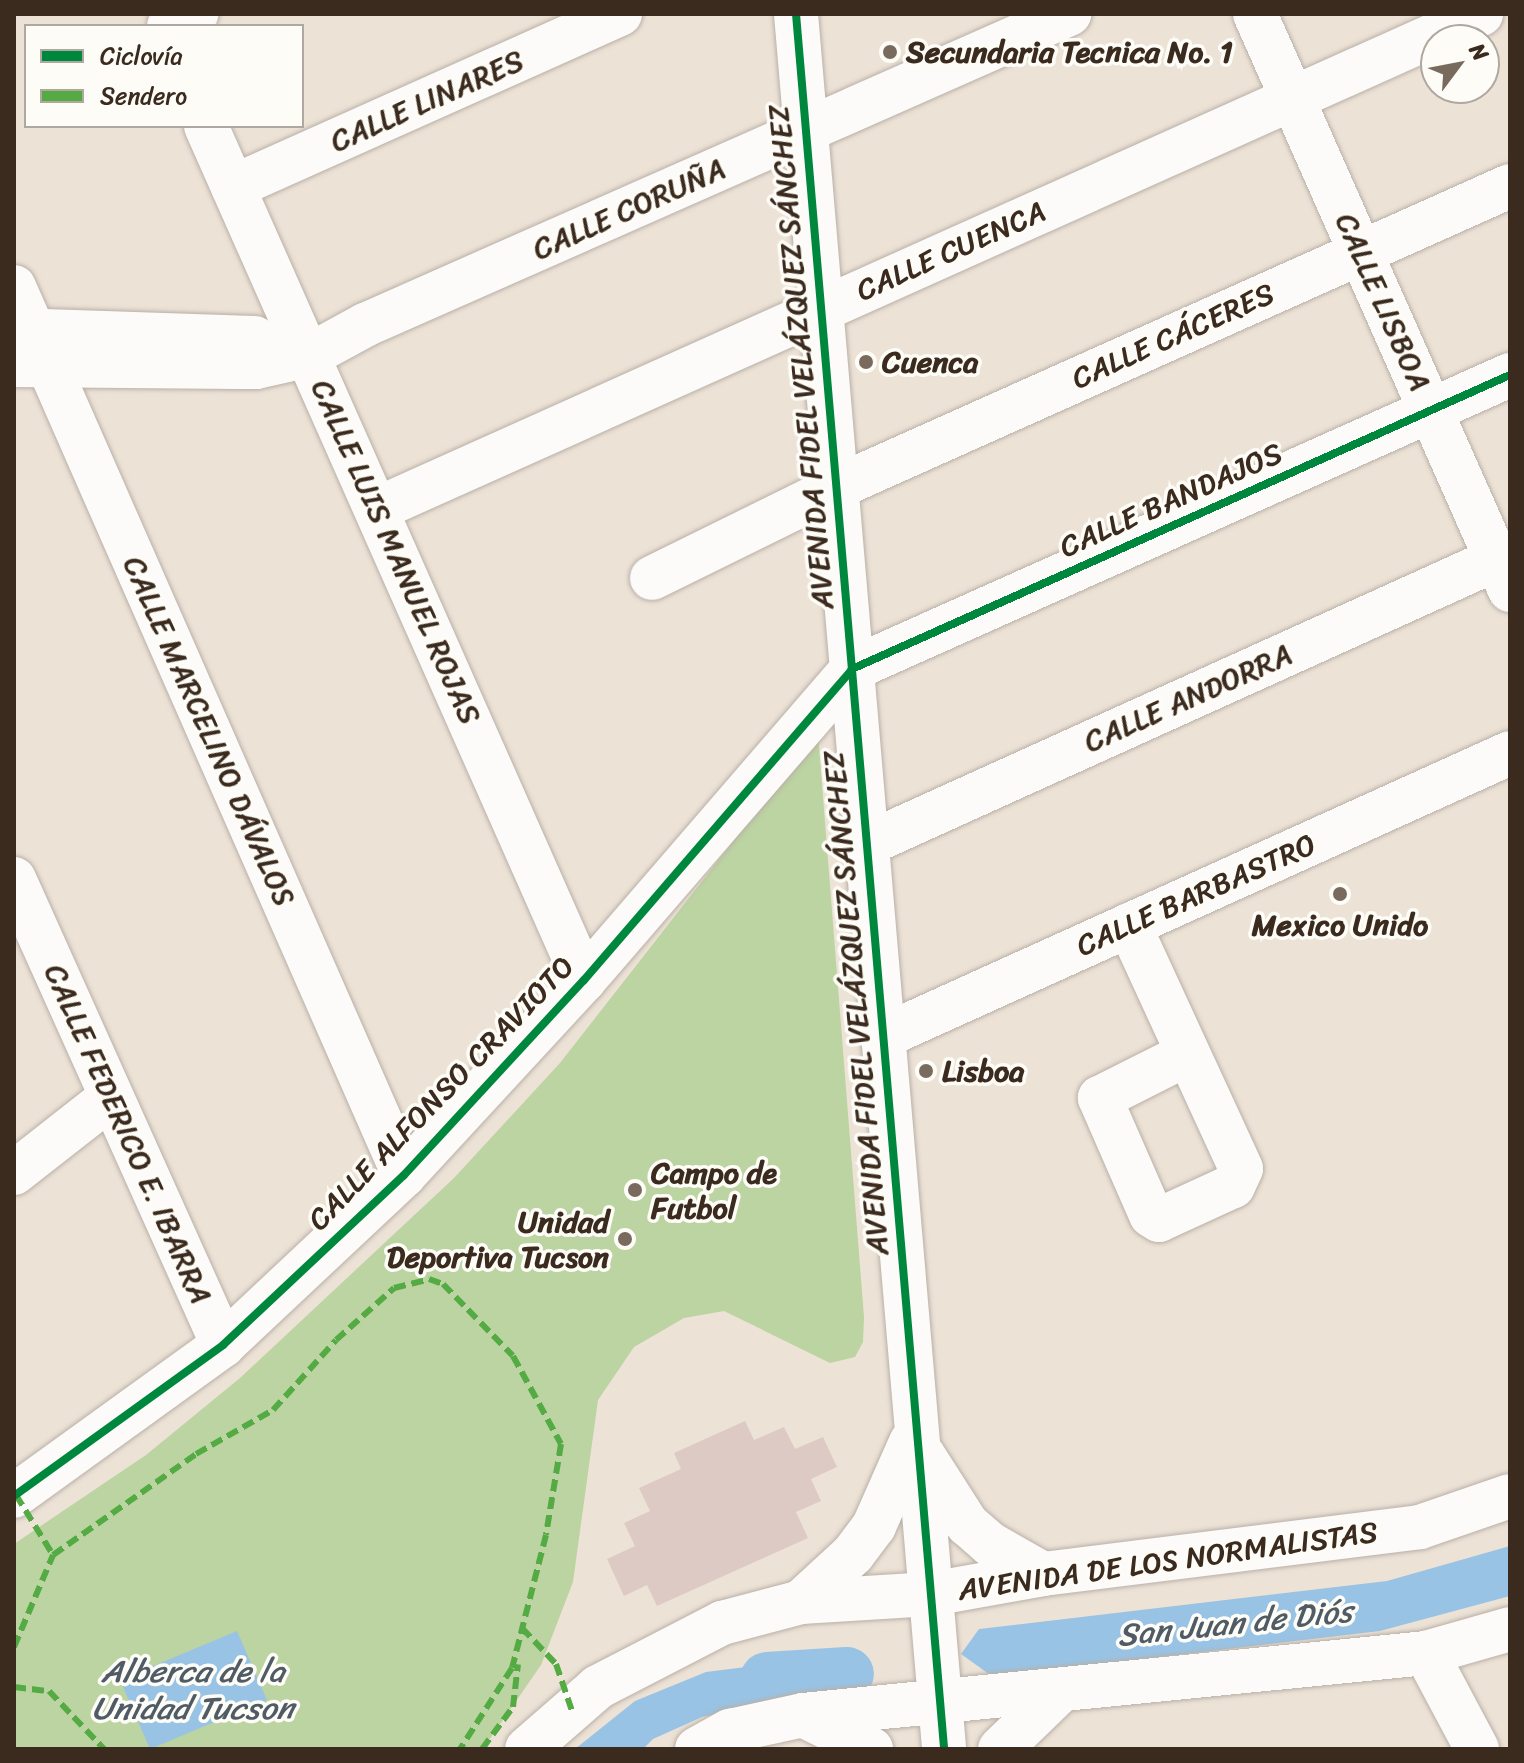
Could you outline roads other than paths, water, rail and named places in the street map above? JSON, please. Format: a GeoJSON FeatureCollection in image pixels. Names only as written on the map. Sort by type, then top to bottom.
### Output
{"type":"FeatureCollection","features":[{"type":"Feature","properties":{"kind":"street"},"geometry":{"type":"LineString","coordinates":[[174,24],[196,14]]}},
{"type":"Feature","properties":{"kind":"street","name":"CALLE LINARES"},"geometry":{"type":"LineString","coordinates":[[233,187],[620,14]]}},
{"type":"Feature","properties":{"kind":"street","name":"AVENIDA FIDEL VELÁZQUEZ SÁNCHEZ"},"geometry":{"type":"LineString","coordinates":[[796,14],[914,1428],[944,1749]]}},
{"type":"Feature","properties":{"kind":"street","name":"CALLE CORUÑA"},"geometry":{"type":"LineString","coordinates":[[28,348],[305,346],[365,325],[1069,14]]}},
{"type":"Feature","properties":{"kind":"street","name":"CALLE LISBOA"},"geometry":{"type":"LineString","coordinates":[[1255,14],[1431,411],[1505,567]]}},
{"type":"Feature","properties":{"kind":"street","name":"CALLE CUENCA"},"geometry":{"type":"LineString","coordinates":[[377,509],[1481,14]]}},
{"type":"Feature","properties":{"kind":"street","name":"CALLE LUIS MANUEL ROJAS"},"geometry":{"type":"LineString","coordinates":[[207,128],[584,980]]}},
{"type":"Feature","properties":{"kind":"street","name":"CALLE CÁCERES"},"geometry":{"type":"LineString","coordinates":[[652,578],[837,487],[1510,186]]}},
{"type":"Feature","properties":{"kind":"street","name":"CALLE MARCELINO DÁVALOS"},"geometry":{"type":"LineString","coordinates":[[14,287],[28,348],[404,1175]]}},
{"type":"Feature","properties":{"kind":"street","name":"CALLE BANDAJOS"},"geometry":{"type":"LineString","coordinates":[[852,669],[1510,375]]}},
{"type":"Feature","properties":{"kind":"street","name":"CALLE ANDORRA"},"geometry":{"type":"LineString","coordinates":[[867,844],[1505,567]]}},
{"type":"Feature","properties":{"kind":"street","name":"CALLE ALFONSO CRAVIOTO"},"geometry":{"type":"LineString","coordinates":[[14,1496],[223,1345],[404,1175],[584,980],[852,669]]}},
{"type":"Feature","properties":{"kind":"street","name":"CALLE BARBASTRO"},"geometry":{"type":"LineString","coordinates":[[882,1037],[1510,753]]}},
{"type":"Feature","properties":{"kind":"street","name":"CALLE FEDERICO E. IBARRA"},"geometry":{"type":"LineString","coordinates":[[14,879],[223,1345]]}},
{"type":"Feature","properties":{"kind":"street"},"geometry":{"type":"LineString","coordinates":[[1129,925],[1187,1054]]}},
{"type":"Feature","properties":{"kind":"street"},"geometry":{"type":"LineString","coordinates":[[14,1173],[111,1097]]}},
{"type":"Feature","properties":{"kind":"street"},"geometry":{"type":"LineString","coordinates":[[914,1428],[934,1480],[967,1524],[990,1544],[1043,1574]]}},
{"type":"Feature","properties":{"kind":"street"},"geometry":{"type":"LineString","coordinates":[[801,1602],[837,1571],[874,1526],[896,1484],[914,1428]]}},
{"type":"Feature","properties":{"kind":"street","name":"AVENIDA DE LOS NORMALISTAS"},"geometry":{"type":"LineString","coordinates":[[527,1749],[598,1687],[722,1623],[801,1602],[931,1594],[1043,1574],[1420,1527],[1510,1496]]}},
{"type":"Feature","properties":{"kind":"street"},"geometry":{"type":"LineString","coordinates":[[697,1749],[730,1731],[803,1715],[1058,1693],[1426,1653],[1510,1629]]}},
{"type":"Feature","properties":{"kind":"street"},"geometry":{"type":"LineString","coordinates":[[1426,1653],[1477,1749]]}},
{"type":"Feature","properties":{"kind":"street"},"geometry":{"type":"LineString","coordinates":[[1000,1749],[1058,1693]]}},
{"type":"Feature","properties":{"kind":"street"},"geometry":{"type":"LineString","coordinates":[[803,1715],[871,1749]]}},
{"type":"Feature","properties":{"kind":"water"},"geometry":{"type":"Polygon","coordinates":[[[1510,1546],[1510,1596],[1380,1631],[993,1677],[961,1654],[979,1629],[1387,1581],[1510,1546]]]}},
{"type":"Feature","properties":{"kind":"water","name":"Alberca de la Unidad Tucson"},"geometry":{"type":"Polygon","coordinates":[[[237,1631],[267,1700],[150,1749],[120,1680],[237,1631]]]}},
{"type":"Feature","properties":{"kind":"water"},"geometry":{"type":"Polygon","coordinates":[[[811,1659],[839,1675],[813,1694],[702,1717],[653,1739],[643,1749],[575,1749],[635,1701],[706,1672],[811,1659]]]}},
{"type":"Feature","properties":{"kind":"waterway","name":"San Juan de Diós"},"geometry":{"type":"LineString","coordinates":[[767,1679],[847,1674]]}},
{"type":"Feature","properties":{"kind":"place","name":"Secundaria Tecnica No. 1"},"geometry":{"type":"Point","coordinates":[890,52]}},
{"type":"Feature","properties":{"kind":"place","name":"Cuenca"},"geometry":{"type":"Point","coordinates":[866,362]}},
{"type":"Feature","properties":{"kind":"place","name":"Mexico Unido"},"geometry":{"type":"Point","coordinates":[1340,894]}},
{"type":"Feature","properties":{"kind":"place","name":"Lisboa"},"geometry":{"type":"Point","coordinates":[926,1071]}},
{"type":"Feature","properties":{"kind":"place","name":"Campo de Futbol"},"geometry":{"type":"Point","coordinates":[635,1190]}},
{"type":"Feature","properties":{"kind":"place","name":"Unidad Deportiva Tucson"},"geometry":{"type":"Point","coordinates":[625,1239]}}]}
